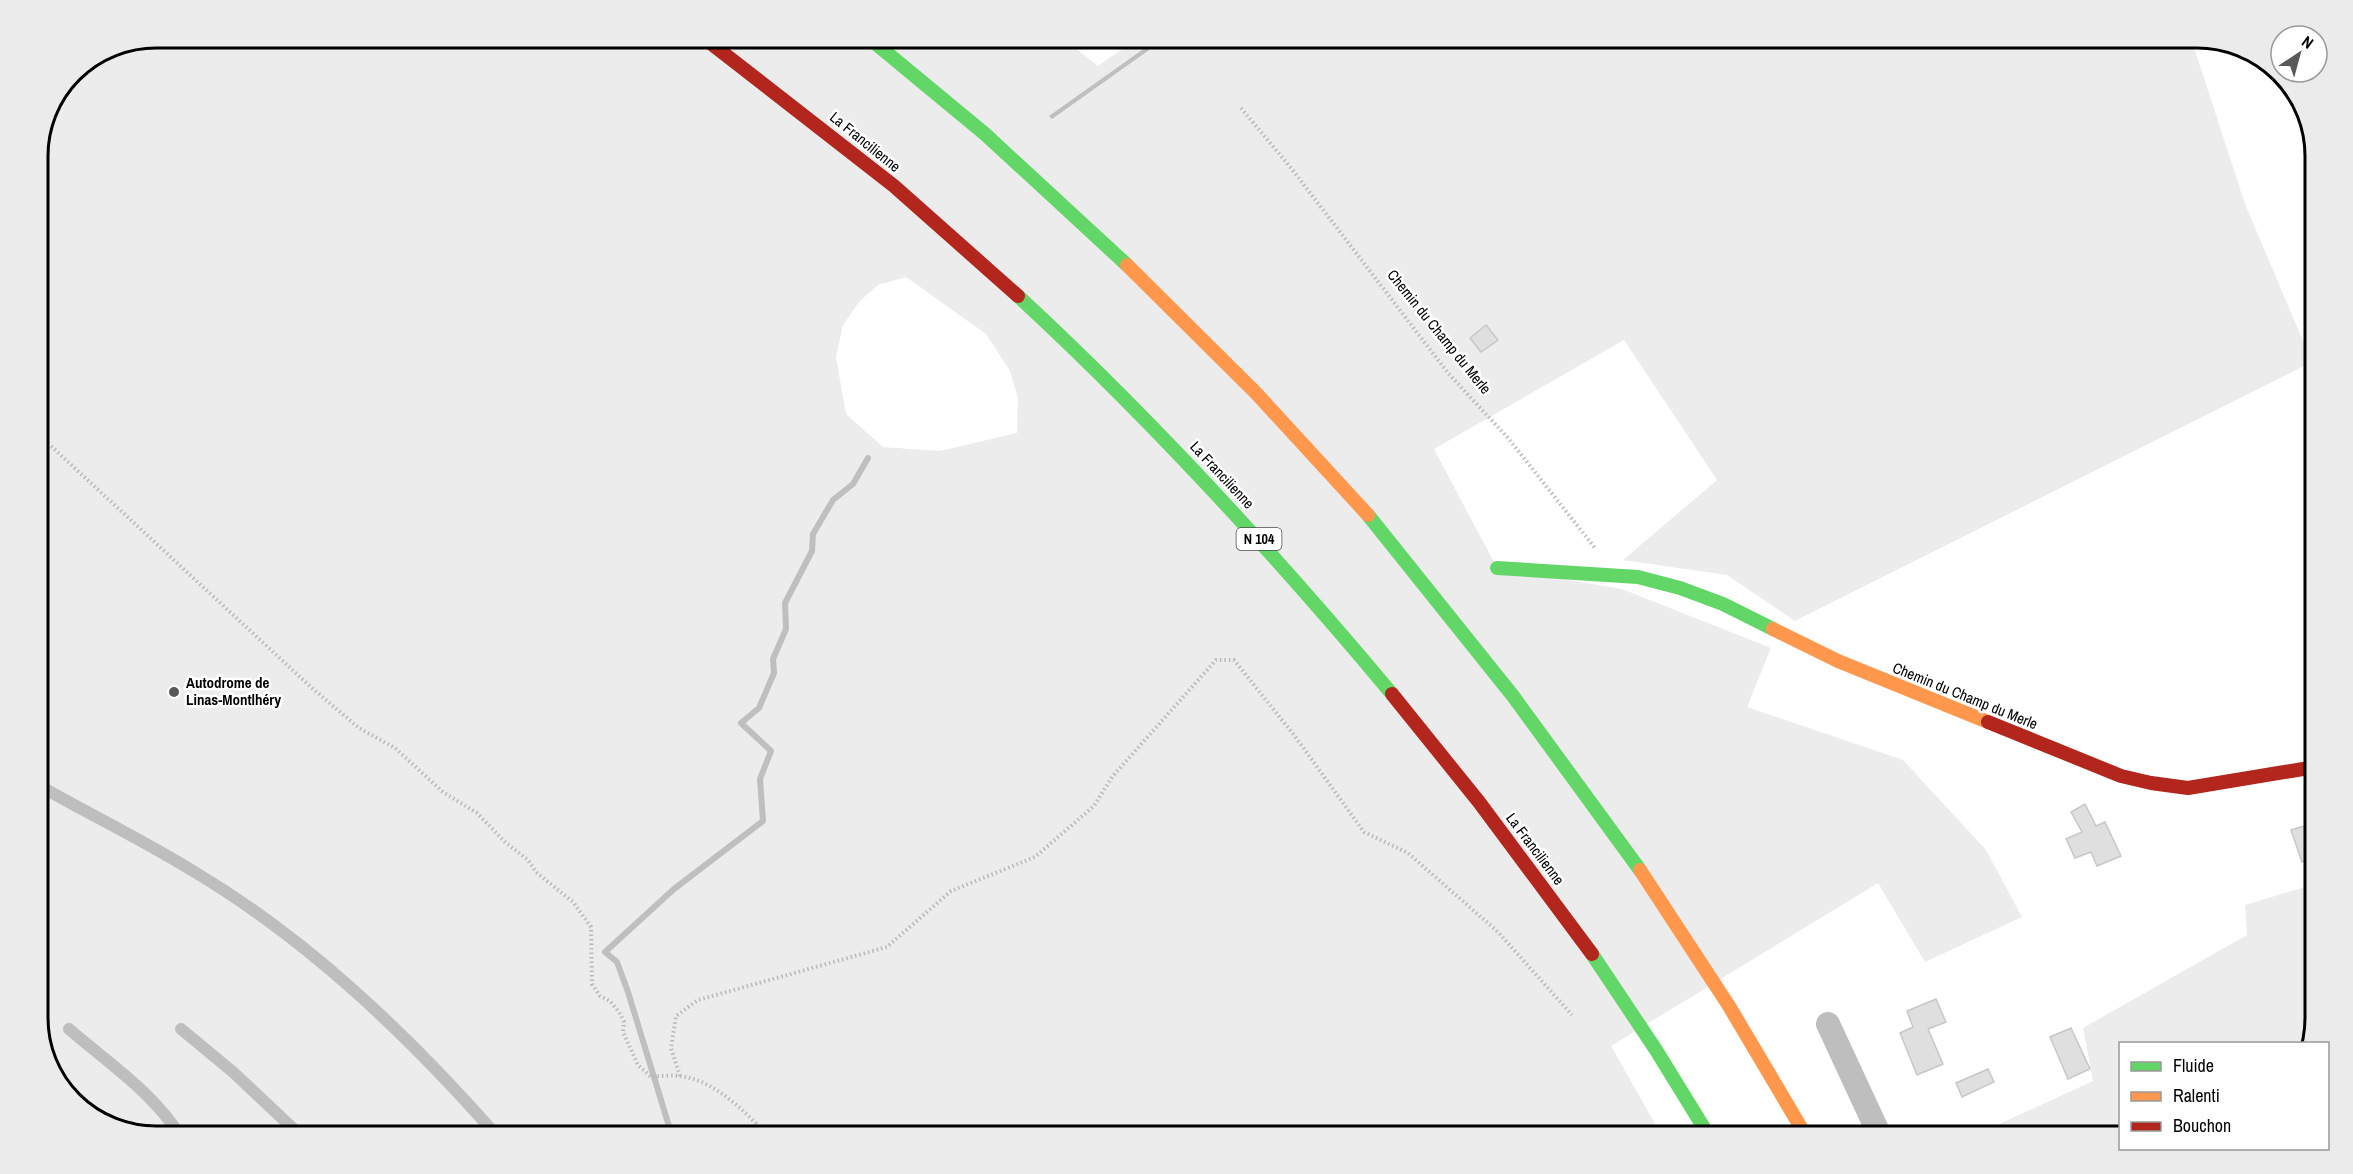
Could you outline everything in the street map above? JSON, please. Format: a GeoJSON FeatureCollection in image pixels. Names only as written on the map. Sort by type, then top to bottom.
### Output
{"type":"FeatureCollection","features":[{"type":"Feature","properties":{"kind":"main road","name":"La Francilienne"},"geometry":{"type":"LineString","coordinates":[[717,48],[894,186],[1016,296],[1174,449],[1270,551],[1415,720],[1569,922],[1636,1019],[1702,1126]]}},
{"type":"Feature","properties":{"kind":"main road"},"geometry":{"type":"LineString","coordinates":[[881,48],[1007,153],[1100,239],[1244,380],[1350,494],[1485,659],[1594,804],[1708,972],[1799,1126]]}},
{"type":"Feature","properties":{"kind":"main road","name":"Chemin du Champ du Merle"},"geometry":{"type":"LineString","coordinates":[[1497,568],[1638,577],[1680,588],[1723,604],[1838,661],[2121,776],[2188,788],[2305,769]]}},
{"type":"Feature","properties":{"kind":"street"},"geometry":{"type":"LineString","coordinates":[[1828,1024],[1875,1126]]}},
{"type":"Feature","properties":{"kind":"lane"},"geometry":{"type":"LineString","coordinates":[[48,791],[194,871],[277,927],[358,993],[453,1086],[488,1126]]}},
{"type":"Feature","properties":{"kind":"lane"},"geometry":{"type":"LineString","coordinates":[[69,1029],[137,1087],[159,1108],[172,1126]]}},
{"type":"Feature","properties":{"kind":"lane"},"geometry":{"type":"LineString","coordinates":[[181,1029],[233,1072],[289,1126]]}},
{"type":"Feature","properties":{"kind":"path","name":"Chemin du Champ du Merle"},"geometry":{"type":"LineString","coordinates":[[1241,108],[1291,168],[1448,373],[1542,479],[1615,575]]}},
{"type":"Feature","properties":{"kind":"path"},"geometry":{"type":"LineString","coordinates":[[48,443],[314,689],[359,728],[395,748],[443,792],[477,813],[506,843],[528,860],[536,872],[573,902],[591,927],[592,984],[600,996],[610,1001],[619,1012],[624,1022],[623,1032],[638,1065],[651,1077],[680,1076],[709,1086],[733,1101],[758,1126]]}},
{"type":"Feature","properties":{"kind":"path"},"geometry":{"type":"LineString","coordinates":[[680,1076],[671,1048],[675,1016],[698,1000],[887,947],[951,891],[1035,856],[1094,806],[1112,777],[1216,660],[1234,660],[1294,735],[1364,832],[1408,853],[1498,932],[1572,1015]]}},
{"type":"Feature","properties":{"kind":"shaded area"},"geometry":{"type":"Polygon","coordinates":[[[149,48],[1075,48],[1098,66],[1124,48],[2194,48],[2245,204],[2305,345],[2305,366],[1795,621],[1727,575],[1623,560],[1717,480],[1624,340],[1434,449],[1497,568],[1622,589],[1771,648],[1747,707],[1903,760],[1986,850],[2022,917],[1925,962],[1878,883],[1611,1046],[1656,1126],[156,1126],[121,1120],[96,1108],[75,1089],[59,1066],[48,1025],[48,149],[56,115],[66,96],[85,75],[108,59],[149,48]],[[906,277],[878,285],[860,301],[843,325],[836,357],[846,414],[883,447],[940,451],[1017,433],[1018,398],[1010,371],[986,334],[906,277]]]}},
{"type":"Feature","properties":{"kind":"shaded area"},"geometry":{"type":"Polygon","coordinates":[[[1145,48],[1152,48],[1052,119],[1049,116],[1145,48]]]}},
{"type":"Feature","properties":{"kind":"shaded area"},"geometry":{"type":"Polygon","coordinates":[[[2305,887],[2305,1018],[2302,1042],[2119,1042],[2119,1126],[1995,1126],[2093,1081],[2083,1028],[2247,935],[2245,905],[2305,887]]]}},
{"type":"Feature","properties":{"kind":"building"},"geometry":{"type":"Polygon","coordinates":[[[1486,325],[1498,340],[1481,352],[1470,338],[1486,325]]]}},
{"type":"Feature","properties":{"kind":"building"},"geometry":{"type":"Polygon","coordinates":[[[2085,804],[2096,826],[2105,822],[2121,856],[2097,866],[2091,852],[2075,858],[2066,839],[2082,832],[2071,812],[2085,804]]]}},
{"type":"Feature","properties":{"kind":"building"},"geometry":{"type":"Polygon","coordinates":[[[2305,826],[2305,861],[2302,862],[2291,830],[2305,826]]]}},
{"type":"Feature","properties":{"kind":"building"},"geometry":{"type":"Polygon","coordinates":[[[1936,999],[1946,1022],[1928,1029],[1943,1064],[1917,1075],[1900,1033],[1913,1027],[1907,1011],[1936,999]]]}},
{"type":"Feature","properties":{"kind":"building"},"geometry":{"type":"Polygon","coordinates":[[[2071,1028],[2090,1069],[2068,1079],[2050,1037],[2071,1028]]]}},
{"type":"Feature","properties":{"kind":"building"},"geometry":{"type":"Polygon","coordinates":[[[1988,1069],[1994,1082],[1962,1097],[1956,1083],[1988,1069]]]}},
{"type":"Feature","properties":{"kind":"waterway"},"geometry":{"type":"LineString","coordinates":[[669,1126],[617,962],[605,952],[674,889],[763,821],[760,779],[771,751],[741,723],[759,708],[774,673],[773,659],[786,629],[785,603],[812,551],[813,534],[833,500],[853,484],[868,458]]}},
{"type":"Feature","properties":{"kind":"traffic: fast"},"geometry":{"type":"LineString","coordinates":[[881,48],[985,134],[1127,265]]}},
{"type":"Feature","properties":{"kind":"traffic: fast"},"geometry":{"type":"LineString","coordinates":[[1018,296],[1117,391],[1258,539],[1392,694]]}},
{"type":"Feature","properties":{"kind":"traffic: fast"},"geometry":{"type":"LineString","coordinates":[[1368,515],[1513,696],[1640,870]]}},
{"type":"Feature","properties":{"kind":"traffic: fast"},"geometry":{"type":"LineString","coordinates":[[1497,568],[1638,577],[1680,588],[1723,604],[1773,629]]}},
{"type":"Feature","properties":{"kind":"traffic: fast"},"geometry":{"type":"LineString","coordinates":[[1592,954],[1703,1126]]}},
{"type":"Feature","properties":{"kind":"traffic: slow"},"geometry":{"type":"LineString","coordinates":[[1127,265],[1256,393],[1368,515]]}},
{"type":"Feature","properties":{"kind":"traffic: slow"},"geometry":{"type":"LineString","coordinates":[[1773,629],[1838,661],[1988,722]]}},
{"type":"Feature","properties":{"kind":"traffic: slow"},"geometry":{"type":"LineString","coordinates":[[1640,870],[1729,1006],[1800,1126]]}},
{"type":"Feature","properties":{"kind":"traffic: jam"},"geometry":{"type":"LineString","coordinates":[[717,48],[894,186],[1018,296]]}},
{"type":"Feature","properties":{"kind":"traffic: jam"},"geometry":{"type":"LineString","coordinates":[[1392,694],[1479,802],[1592,954]]}},
{"type":"Feature","properties":{"kind":"traffic: jam"},"geometry":{"type":"LineString","coordinates":[[1988,722],[2121,776],[2151,783],[2188,788],[2305,769]]}},
{"type":"Feature","properties":{"kind":"place","name":"Autodrome de Linas-Montlhéry"},"geometry":{"type":"Point","coordinates":[174,692]}}]}
